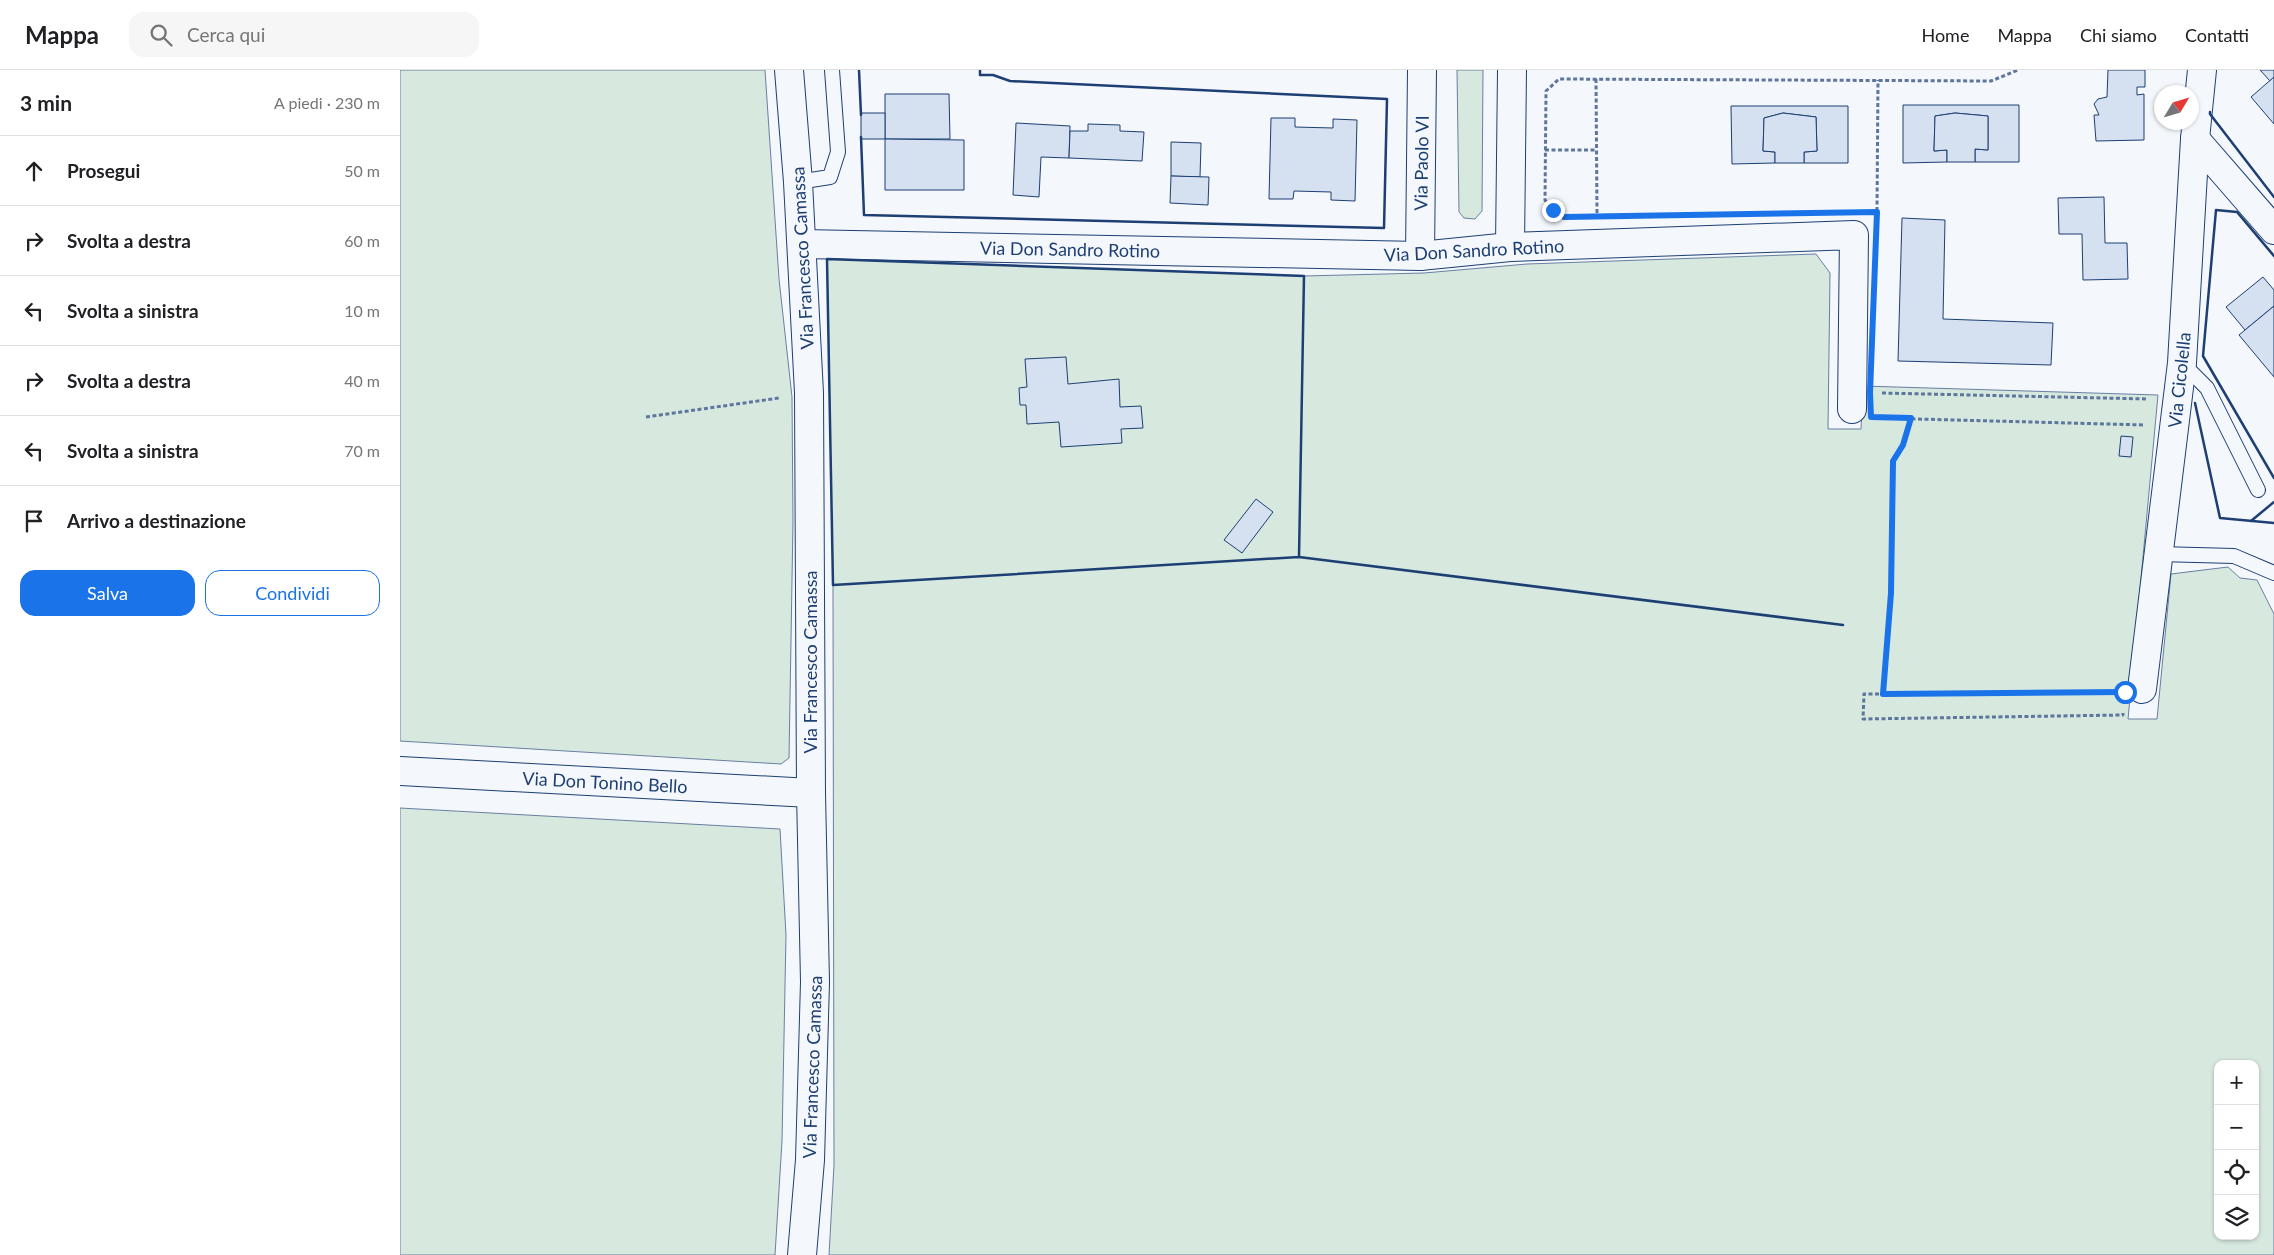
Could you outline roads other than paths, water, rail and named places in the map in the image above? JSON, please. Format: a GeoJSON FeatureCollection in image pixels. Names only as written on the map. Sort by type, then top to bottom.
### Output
{"type":"FeatureCollection","features":[{"type":"Feature","properties":{"kind":"street","name":"Via Francesco Camassa"},"geometry":{"type":"LineString","coordinates":[[789,70],[802,244],[809,393],[811,793],[815,982],[810,1160],[802,1255]]}},
{"type":"Feature","properties":{"kind":"street","name":"Via Paolo VI"},"geometry":{"type":"LineString","coordinates":[[1420,256],[1422,70]]}},
{"type":"Feature","properties":{"kind":"street"},"geometry":{"type":"LineString","coordinates":[[1510,247],[1512,70]]}},
{"type":"Feature","properties":{"kind":"street","name":"Via Cicolella"},"geometry":{"type":"LineString","coordinates":[[2129,690],[2158,554],[2182,363],[2202,70]]}},
{"type":"Feature","properties":{"kind":"street"},"geometry":{"type":"LineString","coordinates":[[2196,139],[2274,230]]}},
{"type":"Feature","properties":{"kind":"street","name":"Via Don Sandro Rotino"},"geometry":{"type":"LineString","coordinates":[[802,244],[1420,256],[1510,247],[1854,235],[1862,413]]}},
{"type":"Feature","properties":{"kind":"street","name":"Via Don Tonino Bello"},"geometry":{"type":"LineString","coordinates":[[400,772],[811,793]]}},
{"type":"Feature","properties":{"kind":"lane"},"geometry":{"type":"LineString","coordinates":[[798,182],[830,176],[838,152],[832,70]]}},
{"type":"Feature","properties":{"kind":"lane"},"geometry":{"type":"LineString","coordinates":[[2182,363],[2206,388],[2258,490]]}},
{"type":"Feature","properties":{"kind":"lane"},"geometry":{"type":"LineString","coordinates":[[2158,554],[2234,556],[2274,573]]}}]}
